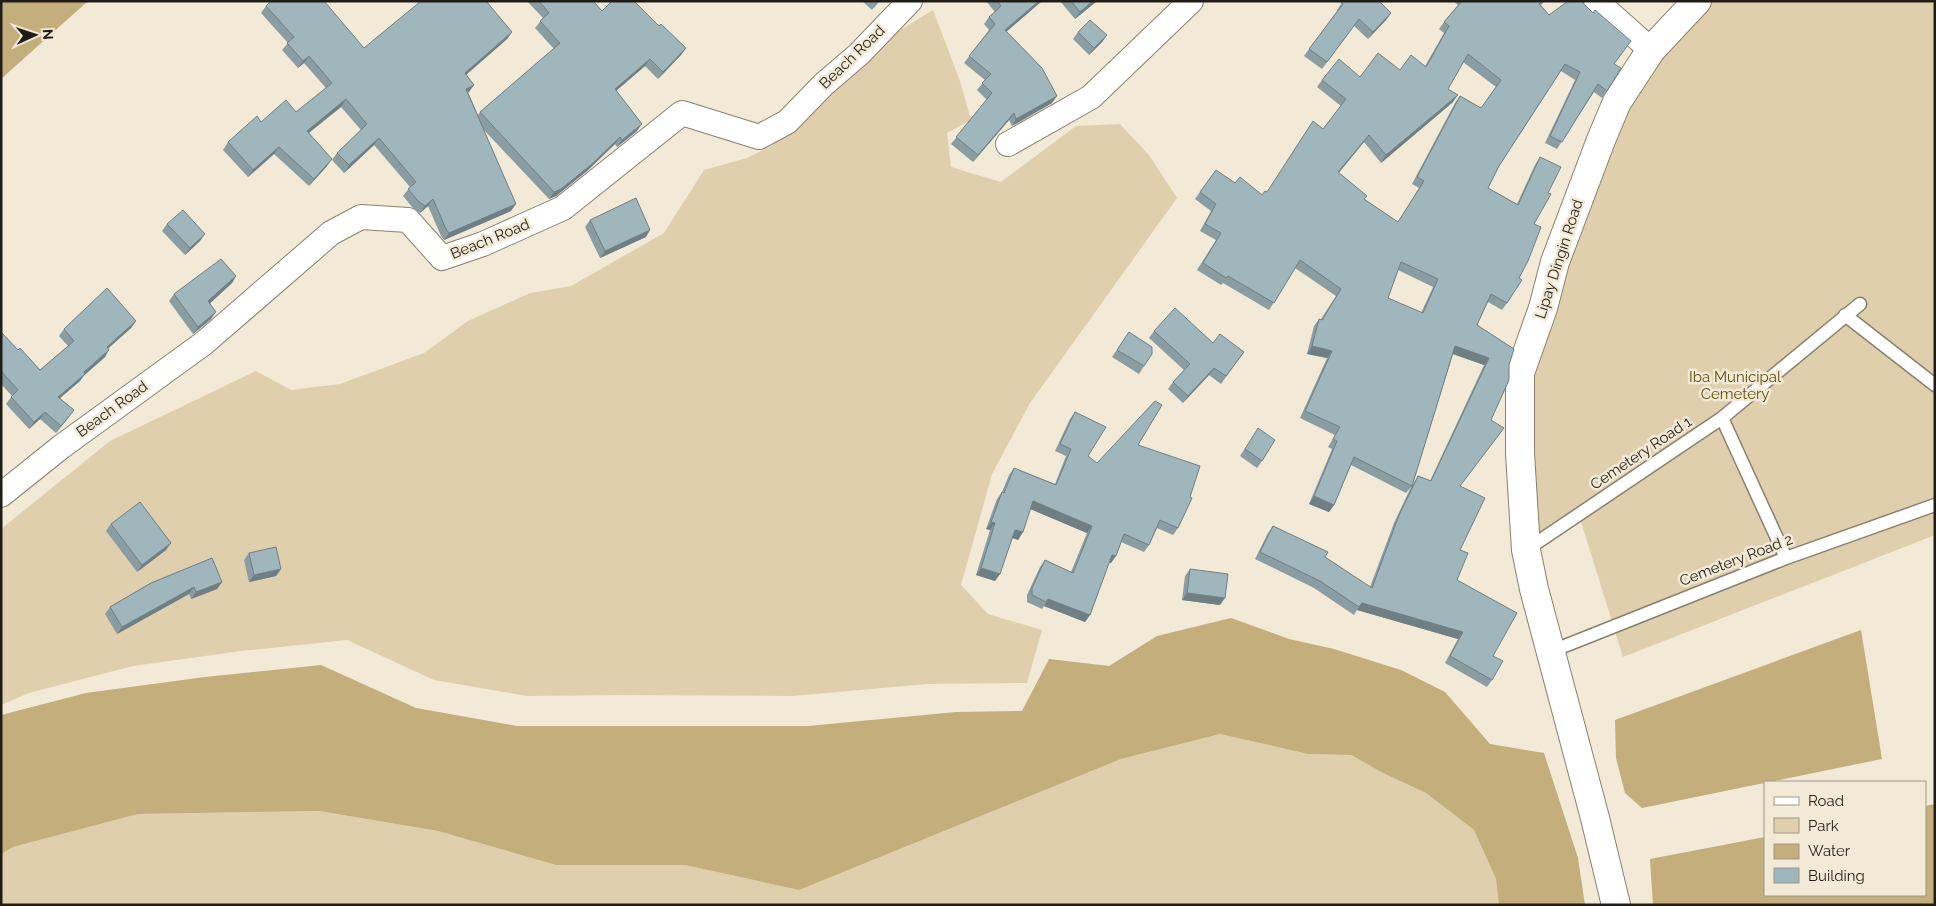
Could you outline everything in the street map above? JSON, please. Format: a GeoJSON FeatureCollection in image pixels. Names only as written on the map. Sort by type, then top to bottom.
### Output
{"type":"FeatureCollection","features":[{"type":"Feature","properties":{"kind":"street","name":"Beach Road"},"geometry":{"type":"LineString","coordinates":[[1,495],[61,447],[204,343],[331,233],[360,218],[408,220],[442,258],[483,244],[563,208],[682,113],[759,137],[787,122],[824,84],[859,54],[910,1]]}},
{"type":"Feature","properties":{"kind":"street"},"geometry":{"type":"LineString","coordinates":[[1008,144],[1091,96],[1191,1]]}},
{"type":"Feature","properties":{"kind":"street"},"geometry":{"type":"LineString","coordinates":[[1596,1],[1651,50]]}},
{"type":"Feature","properties":{"kind":"street","name":"Lipay Dingin Road"},"geometry":{"type":"LineString","coordinates":[[1616,905],[1552,651],[1534,589],[1526,550],[1520,454],[1520,373],[1543,308],[1555,262],[1617,102],[1651,50],[1697,1]]}},
{"type":"Feature","properties":{"kind":"lane","name":"Cemetery Road 1"},"geometry":{"type":"LineString","coordinates":[[1526,550],[1722,418],[1860,304]]}},
{"type":"Feature","properties":{"kind":"lane"},"geometry":{"type":"LineString","coordinates":[[1845,315],[1935,385]]}},
{"type":"Feature","properties":{"kind":"lane"},"geometry":{"type":"LineString","coordinates":[[1722,418],[1786,558]]}},
{"type":"Feature","properties":{"kind":"lane","name":"Cemetery Road 2"},"geometry":{"type":"LineString","coordinates":[[1552,651],[1786,558],[1935,505]]}},
{"type":"Feature","properties":{"kind":"green space","name":"Iba Municipal Cemetery"},"geometry":{"type":"Polygon","coordinates":[[[1704,1],[1935,1],[1935,535],[1623,657],[1578,512],[1534,541],[1529,368],[1624,103],[1704,1]]]}},
{"type":"Feature","properties":{"kind":"green space"},"geometry":{"type":"Polygon","coordinates":[[[933,10],[960,81],[971,120],[947,133],[951,167],[1001,182],[1076,126],[1120,124],[1149,155],[1177,198],[1030,403],[992,474],[961,585],[988,614],[1042,630],[1027,683],[927,684],[793,696],[527,696],[434,680],[347,640],[241,651],[133,666],[29,693],[1,705],[1,529],[110,441],[256,371],[291,390],[340,384],[424,353],[468,321],[530,293],[571,286],[664,233],[704,170],[747,158],[773,145],[871,48],[933,10]]]}},
{"type":"Feature","properties":{"kind":"green space"},"geometry":{"type":"Polygon","coordinates":[[[1220,734],[1308,754],[1351,755],[1383,773],[1426,793],[1474,830],[1496,879],[1499,905],[1,905],[1,854],[13,847],[138,814],[319,811],[438,831],[556,865],[685,865],[799,890],[1121,759],[1220,734]]]}},
{"type":"Feature","properties":{"kind":"water"},"geometry":{"type":"Polygon","coordinates":[[[1,1],[88,1],[1,79],[1,1]]]}},
{"type":"Feature","properties":{"kind":"water"},"geometry":{"type":"Polygon","coordinates":[[[1231,618],[1289,639],[1334,649],[1401,670],[1445,692],[1490,744],[1544,753],[1578,858],[1585,905],[1499,905],[1496,879],[1474,830],[1426,793],[1383,773],[1351,755],[1308,754],[1220,734],[1121,759],[799,890],[685,865],[556,865],[438,831],[319,811],[138,814],[13,847],[1,854],[1,715],[86,693],[205,677],[321,665],[416,708],[517,726],[808,726],[956,712],[1022,711],[1049,659],[1109,666],[1157,636],[1231,618]]]}},
{"type":"Feature","properties":{"kind":"water"},"geometry":{"type":"Polygon","coordinates":[[[1861,630],[1882,759],[1774,781],[1764,781],[1764,783],[1642,808],[1625,793],[1616,758],[1615,720],[1861,630]]]}},
{"type":"Feature","properties":{"kind":"water"},"geometry":{"type":"Polygon","coordinates":[[[1935,804],[1935,905],[1653,905],[1650,859],[1764,837],[1764,896],[1926,896],[1926,806],[1935,804]]]}},
{"type":"Feature","properties":{"kind":"building"},"geometry":{"type":"Polygon","coordinates":[[[271,1],[324,1],[364,48],[421,1],[486,1],[512,32],[465,73],[474,85],[466,89],[516,204],[449,233],[433,199],[425,206],[418,201],[408,189],[416,182],[379,138],[349,165],[337,153],[367,124],[346,99],[307,131],[332,159],[314,179],[279,147],[253,170],[228,142],[257,116],[261,122],[286,100],[296,112],[332,83],[309,56],[303,61],[287,43],[294,37],[266,6],[271,1]]]}},
{"type":"Feature","properties":{"kind":"building"},"geometry":{"type":"Polygon","coordinates":[[[539,1],[593,1],[602,11],[612,1],[634,1],[659,26],[661,24],[686,48],[663,72],[650,59],[615,89],[642,124],[622,140],[620,137],[592,164],[561,189],[554,192],[480,112],[560,43],[540,21],[549,13],[539,1]]]}},
{"type":"Feature","properties":{"kind":"building"},"geometry":{"type":"Polygon","coordinates":[[[997,1],[1039,1],[1005,30],[1042,68],[1057,96],[1016,119],[1014,113],[978,155],[956,137],[992,93],[982,83],[991,74],[969,56],[995,24],[989,17],[1001,6],[997,1]]]}},
{"type":"Feature","properties":{"kind":"building"},"geometry":{"type":"Polygon","coordinates":[[[1071,1],[1093,1],[1080,12],[1071,1]]]}},
{"type":"Feature","properties":{"kind":"building"},"geometry":{"type":"Polygon","coordinates":[[[1343,1],[1379,1],[1391,13],[1373,32],[1359,19],[1327,62],[1309,49],[1343,4],[1341,3],[1343,1]]]}},
{"type":"Feature","properties":{"kind":"building"},"geometry":{"type":"Polygon","coordinates":[[[1462,1],[1542,1],[1539,4],[1549,15],[1568,1],[1581,1],[1593,13],[1595,10],[1631,41],[1614,64],[1621,68],[1607,91],[1598,84],[1562,142],[1550,136],[1580,72],[1565,64],[1499,166],[1488,188],[1518,205],[1540,157],[1561,167],[1548,193],[1551,194],[1534,224],[1541,227],[1528,261],[1519,278],[1522,280],[1507,303],[1491,294],[1477,325],[1514,349],[1509,365],[1509,380],[1491,420],[1504,428],[1460,486],[1485,498],[1460,550],[1468,553],[1457,580],[1517,613],[1493,656],[1503,661],[1492,680],[1450,656],[1463,632],[1362,603],[1359,607],[1320,581],[1260,552],[1273,526],[1328,552],[1325,557],[1372,588],[1399,515],[1418,476],[1431,481],[1489,358],[1455,346],[1412,486],[1354,457],[1334,505],[1314,496],[1337,441],[1333,439],[1340,427],[1305,411],[1332,351],[1312,346],[1319,319],[1322,320],[1341,289],[1300,260],[1274,303],[1228,276],[1226,278],[1203,263],[1221,233],[1205,224],[1216,204],[1200,192],[1216,170],[1235,183],[1240,177],[1262,195],[1265,191],[1267,192],[1313,121],[1323,129],[1346,99],[1322,80],[1339,59],[1360,77],[1378,53],[1400,70],[1411,55],[1426,67],[1449,26],[1444,22],[1462,1]],[[1468,54],[1448,89],[1458,95],[1386,155],[1369,135],[1338,172],[1367,196],[1364,199],[1398,222],[1424,181],[1417,177],[1460,96],[1481,108],[1501,80],[1468,54]],[[1401,262],[1388,298],[1423,313],[1438,279],[1401,262]]]}},
{"type":"Feature","properties":{"kind":"building"},"geometry":{"type":"Polygon","coordinates":[[[1090,20],[1107,35],[1094,48],[1078,32],[1090,20]]]}},
{"type":"Feature","properties":{"kind":"building"},"geometry":{"type":"Polygon","coordinates":[[[636,198],[650,230],[605,251],[590,220],[636,198]]]}},
{"type":"Feature","properties":{"kind":"building"},"geometry":{"type":"Polygon","coordinates":[[[183,210],[205,234],[190,248],[167,224],[183,210]]]}},
{"type":"Feature","properties":{"kind":"building"},"geometry":{"type":"Polygon","coordinates":[[[221,259],[236,276],[208,301],[216,312],[198,327],[174,294],[221,259]]]}},
{"type":"Feature","properties":{"kind":"building"},"geometry":{"type":"Polygon","coordinates":[[[107,288],[136,321],[107,347],[109,350],[84,372],[85,374],[58,397],[74,410],[61,426],[45,412],[34,422],[11,397],[18,390],[1,371],[1,332],[18,350],[20,348],[40,370],[74,341],[64,329],[107,288]]]}},
{"type":"Feature","properties":{"kind":"building"},"geometry":{"type":"Polygon","coordinates":[[[1175,308],[1213,343],[1220,334],[1244,352],[1226,376],[1214,368],[1188,396],[1173,382],[1190,364],[1154,331],[1175,308]]]}},
{"type":"Feature","properties":{"kind":"building"},"geometry":{"type":"Polygon","coordinates":[[[1129,332],[1152,347],[1152,354],[1144,366],[1117,350],[1129,332]]]}},
{"type":"Feature","properties":{"kind":"building"},"geometry":{"type":"Polygon","coordinates":[[[1155,401],[1162,405],[1138,445],[1200,466],[1190,497],[1192,498],[1178,528],[1160,520],[1149,545],[1124,534],[1116,556],[1112,555],[1090,615],[1048,599],[1046,602],[1032,595],[1032,588],[1045,560],[1073,573],[1092,526],[1033,501],[1023,532],[1015,530],[1000,574],[981,568],[995,523],[991,522],[1002,492],[1004,493],[1014,468],[1056,485],[1071,449],[1060,444],[1075,412],[1106,427],[1088,456],[1097,463],[1155,401]]]}},
{"type":"Feature","properties":{"kind":"building"},"geometry":{"type":"Polygon","coordinates":[[[1258,428],[1275,440],[1262,461],[1245,449],[1258,428]]]}},
{"type":"Feature","properties":{"kind":"building"},"geometry":{"type":"Polygon","coordinates":[[[140,502],[171,543],[142,565],[111,524],[140,502]]]}},
{"type":"Feature","properties":{"kind":"building"},"geometry":{"type":"Polygon","coordinates":[[[276,547],[281,569],[254,575],[249,553],[276,547]]]}},
{"type":"Feature","properties":{"kind":"building"},"geometry":{"type":"Polygon","coordinates":[[[212,558],[222,582],[196,592],[194,587],[122,627],[110,607],[151,583],[212,558]]]}},
{"type":"Feature","properties":{"kind":"building"},"geometry":{"type":"Polygon","coordinates":[[[1190,569],[1228,574],[1225,598],[1187,593],[1190,569]]]}}]}
